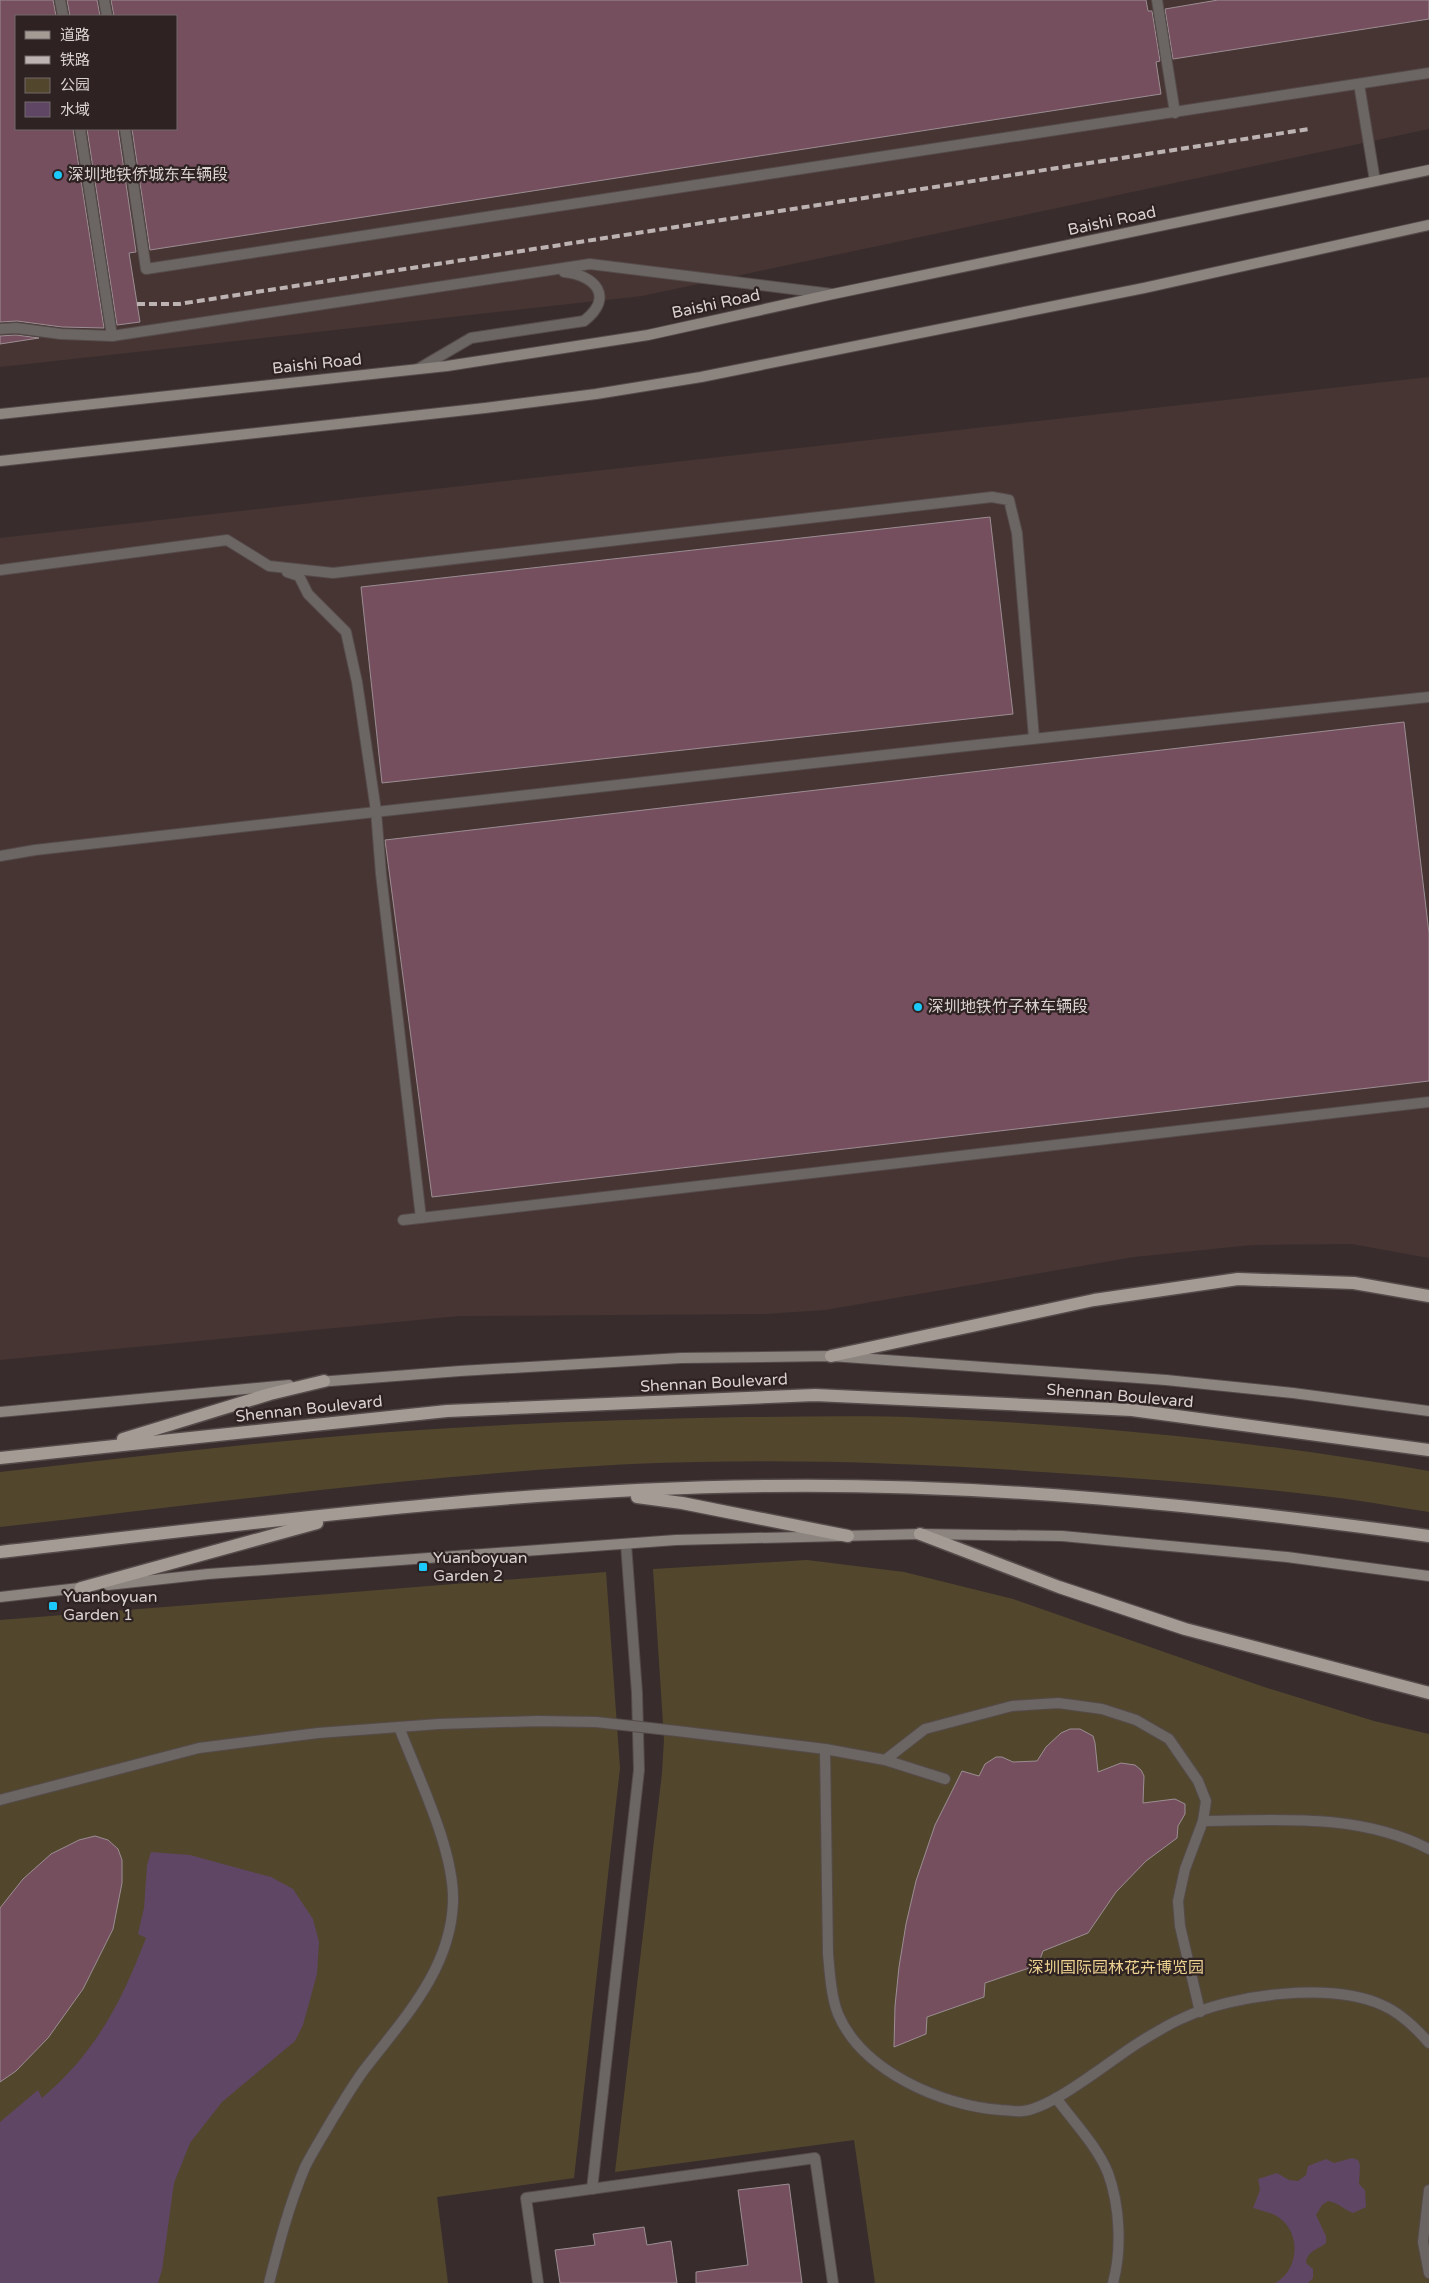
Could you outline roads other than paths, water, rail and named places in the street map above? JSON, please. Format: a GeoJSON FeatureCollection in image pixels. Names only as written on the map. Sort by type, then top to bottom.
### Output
{"type":"FeatureCollection","features":[{"type":"Feature","properties":{"kind":"main road","name":"Baishi Road"},"geometry":{"type":"LineString","coordinates":[[0,414],[418,369],[648,335],[833,294],[1429,170]]}},
{"type":"Feature","properties":{"kind":"main road"},"geometry":{"type":"LineString","coordinates":[[0,461],[606,393],[701,377],[1135,290],[1429,225]]}},
{"type":"Feature","properties":{"kind":"main road"},"geometry":{"type":"LineString","coordinates":[[831,1356],[1094,1300],[1238,1279],[1354,1283],[1429,1296]]}},
{"type":"Feature","properties":{"kind":"main road"},"geometry":{"type":"LineString","coordinates":[[0,1412],[324,1381],[681,1358],[831,1356],[1166,1380],[1293,1393],[1429,1411]]}},
{"type":"Feature","properties":{"kind":"main road"},"geometry":{"type":"LineString","coordinates":[[85,1449],[270,1394],[324,1381]]}},
{"type":"Feature","properties":{"kind":"main road","name":"Shennan Boulevard"},"geometry":{"type":"LineString","coordinates":[[0,1458],[447,1411],[815,1395],[1132,1410],[1429,1450]]}},
{"type":"Feature","properties":{"kind":"main road"},"geometry":{"type":"LineString","coordinates":[[0,1552],[355,1512],[605,1492],[767,1486],[966,1490],[1278,1518],[1429,1536]]}},
{"type":"Feature","properties":{"kind":"main road"},"geometry":{"type":"LineString","coordinates":[[605,1492],[682,1503],[848,1536]]}},
{"type":"Feature","properties":{"kind":"main road"},"geometry":{"type":"LineString","coordinates":[[81,1588],[355,1512]]}},
{"type":"Feature","properties":{"kind":"main road"},"geometry":{"type":"LineString","coordinates":[[920,1534],[1059,1587],[1185,1629],[1429,1693]]}},
{"type":"Feature","properties":{"kind":"main road"},"geometry":{"type":"LineString","coordinates":[[0,1597],[208,1574],[676,1540],[920,1534],[1062,1536],[1287,1557],[1429,1576]]}},
{"type":"Feature","properties":{"kind":"street"},"geometry":{"type":"LineString","coordinates":[[60,0],[63,15]]}},
{"type":"Feature","properties":{"kind":"street"},"geometry":{"type":"LineString","coordinates":[[104,0],[107,15]]}},
{"type":"Feature","properties":{"kind":"street"},"geometry":{"type":"LineString","coordinates":[[1157,0],[1175,113]]}},
{"type":"Feature","properties":{"kind":"street"},"geometry":{"type":"LineString","coordinates":[[124,130],[146,269],[1429,73]]}},
{"type":"Feature","properties":{"kind":"street"},"geometry":{"type":"LineString","coordinates":[[1359,84],[1375,181]]}},
{"type":"Feature","properties":{"kind":"street"},"geometry":{"type":"LineString","coordinates":[[80,130],[111,331]]}},
{"type":"Feature","properties":{"kind":"street"},"geometry":{"type":"LineString","coordinates":[[0,329],[16,328],[61,334],[111,331],[590,264],[604,264],[833,294]]}},
{"type":"Feature","properties":{"kind":"street"},"geometry":{"type":"LineString","coordinates":[[418,369],[471,338],[584,321],[596,311],[599,301],[598,287],[589,279],[577,273],[550,270]]}},
{"type":"Feature","properties":{"kind":"street"},"geometry":{"type":"LineString","coordinates":[[269,566],[333,573],[992,497],[1009,500],[1017,533],[1034,738]]}},
{"type":"Feature","properties":{"kind":"street"},"geometry":{"type":"LineString","coordinates":[[0,570],[227,540],[269,566],[299,576],[308,594],[346,632],[357,682],[376,811],[381,874],[421,1218]]}},
{"type":"Feature","properties":{"kind":"street"},"geometry":{"type":"LineString","coordinates":[[0,856],[35,850],[376,811],[1034,738],[1429,697]]}},
{"type":"Feature","properties":{"kind":"street"},"geometry":{"type":"LineString","coordinates":[[404,1220],[1429,1102]]}},
{"type":"Feature","properties":{"kind":"street"},"geometry":{"type":"LineString","coordinates":[[592,2189],[639,1770],[637,1693],[626,1544]]}},
{"type":"Feature","properties":{"kind":"street"},"geometry":{"type":"LineString","coordinates":[[885,1760],[924,1729],[1012,1706],[1058,1704],[1102,1709],[1136,1720],[1169,1740],[1198,1780],[1206,1801],[1203,1821],[1185,1869],[1178,1901],[1180,1926],[1200,2012]]}},
{"type":"Feature","properties":{"kind":"street"},"geometry":{"type":"LineString","coordinates":[[0,1800],[200,1748],[318,1733],[439,1724],[547,1721],[596,1722],[825,1749],[885,1760],[945,1778]]}},
{"type":"Feature","properties":{"kind":"street"},"geometry":{"type":"LineString","coordinates":[[269,2283],[284,2226],[306,2166],[363,2072],[403,2023],[432,1979],[448,1940],[453,1903],[450,1866],[426,1795],[399,1727]]}},
{"type":"Feature","properties":{"kind":"street"},"geometry":{"type":"LineString","coordinates":[[825,1749],[828,1954],[831,1987],[838,2013],[850,2036],[870,2057],[901,2078],[928,2092],[961,2104],[1023,2111],[1056,2098],[1142,2040],[1184,2017],[1230,2003],[1270,1995],[1310,1992],[1349,1995],[1383,2005],[1413,2024],[1429,2043]]}},
{"type":"Feature","properties":{"kind":"street"},"geometry":{"type":"LineString","coordinates":[[1203,1821],[1315,1820],[1365,1827],[1417,1843],[1429,1849]]}},
{"type":"Feature","properties":{"kind":"street"},"geometry":{"type":"LineString","coordinates":[[1056,2098],[1090,2144],[1108,2173],[1116,2210],[1118,2248],[1113,2283]]}},
{"type":"Feature","properties":{"kind":"street"},"geometry":{"type":"LineString","coordinates":[[538,2283],[526,2198],[815,2158],[833,2283]]}},
{"type":"Feature","properties":{"kind":"street"},"geometry":{"type":"LineString","coordinates":[[1429,2190],[1423,2242],[1429,2273]]}},
{"type":"Feature","properties":{"kind":"water"},"geometry":{"type":"Polygon","coordinates":[[[151,1852],[190,1855],[271,1877],[293,1889],[313,1919],[319,1942],[317,1974],[303,2025],[295,2041],[222,2102],[190,2143],[174,2183],[162,2270],[158,2283],[0,2283],[0,2122],[38,2090],[42,2098],[61,2081],[78,2063],[105,2025],[127,1984],[146,1938],[138,1934],[144,1908],[147,1865],[151,1852]]]}},
{"type":"Feature","properties":{"kind":"water"},"geometry":{"type":"Polygon","coordinates":[[[1352,2158],[1358,2160],[1360,2165],[1359,2184],[1365,2190],[1366,2207],[1353,2213],[1332,2202],[1328,2201],[1322,2205],[1316,2215],[1326,2236],[1326,2243],[1310,2253],[1306,2263],[1313,2269],[1313,2278],[1308,2283],[1275,2283],[1288,2271],[1292,2263],[1294,2245],[1288,2227],[1282,2220],[1272,2214],[1253,2208],[1260,2190],[1258,2179],[1277,2173],[1289,2180],[1298,2181],[1306,2175],[1308,2166],[1326,2159],[1334,2163],[1352,2158]]]}},
{"type":"Feature","properties":{"kind":"railway"},"geometry":{"type":"LineString","coordinates":[[137,304],[179,304],[1309,129]]}},
{"type":"Feature","properties":{"kind":"place","name":"深圳地铁侨城东车辆段"},"geometry":{"type":"Point","coordinates":[58,175]}},
{"type":"Feature","properties":{"kind":"place","name":"深圳地铁竹子林车辆段"},"geometry":{"type":"Point","coordinates":[918,1007]}},
{"type":"Feature","properties":{"kind":"place","name":"Yuanboyuan Garden 2"},"geometry":{"type":"Point","coordinates":[423,1567]}},
{"type":"Feature","properties":{"kind":"place","name":"Yuanboyuan Garden 1"},"geometry":{"type":"Point","coordinates":[53,1606]}},
{"type":"Feature","properties":{"kind":"park label","name":"深圳国际园林花卉博览园"},"geometry":{"type":"Point","coordinates":[1116,1968]}}]}
